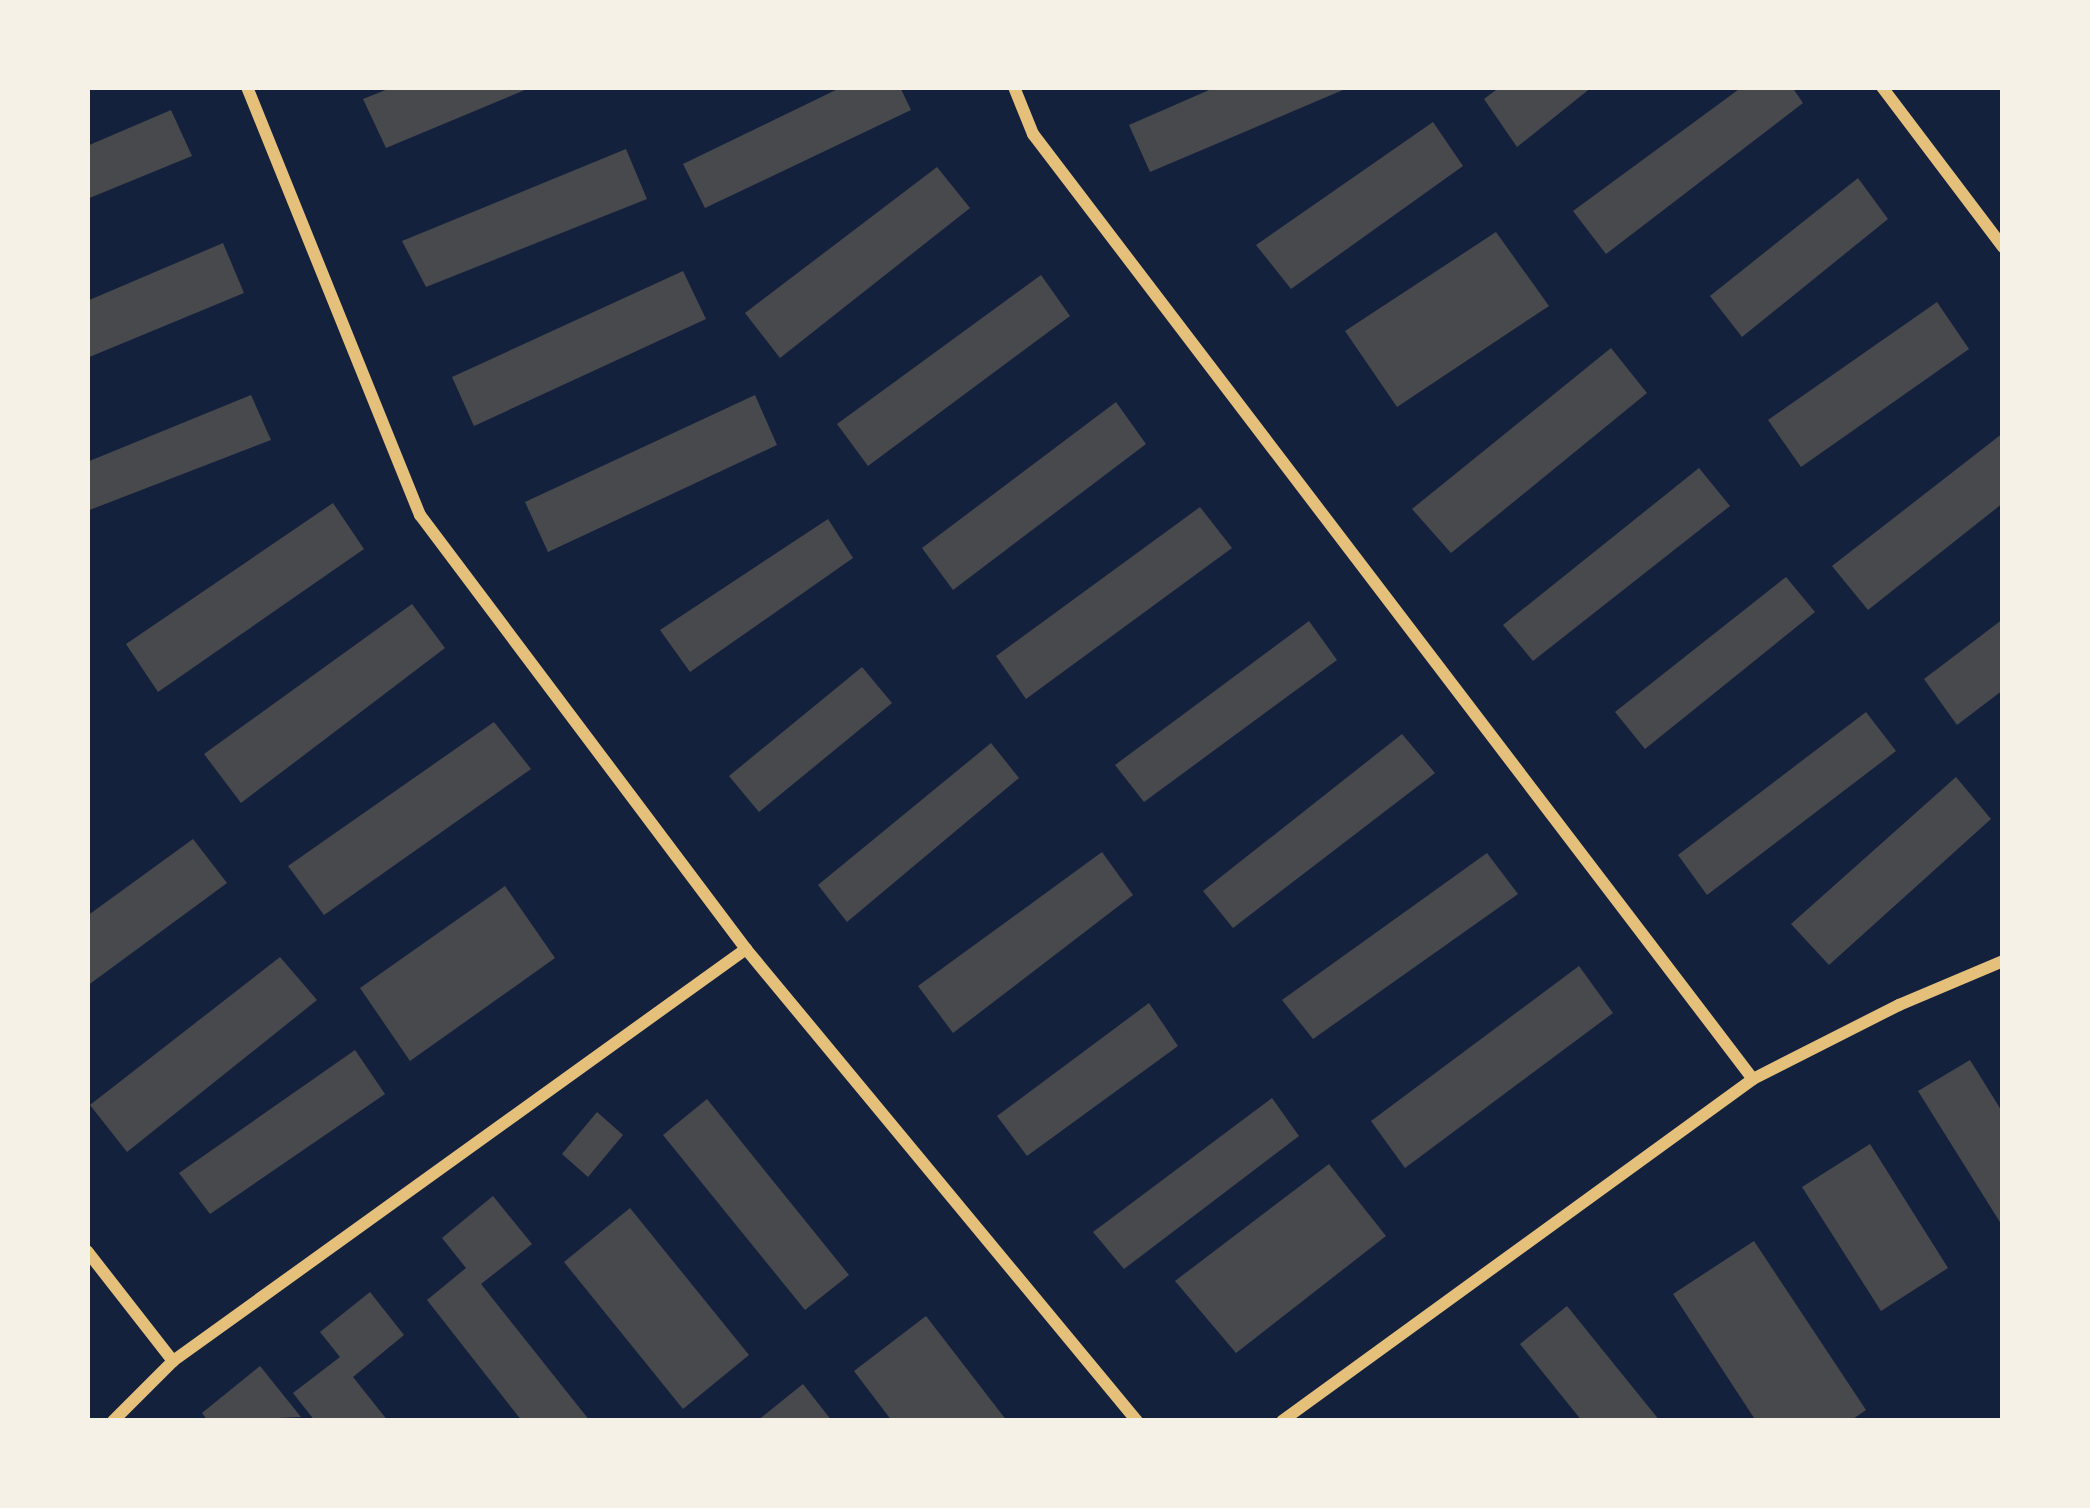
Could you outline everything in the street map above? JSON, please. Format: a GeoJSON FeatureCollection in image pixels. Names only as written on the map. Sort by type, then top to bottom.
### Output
{"type":"FeatureCollection","features":[{"type":"Feature","properties":{"kind":"street"},"geometry":{"type":"LineString","coordinates":[[247,87],[420,515],[746,949],[1137,1421]]}},
{"type":"Feature","properties":{"kind":"street"},"geometry":{"type":"LineString","coordinates":[[1014,87],[1033,134],[1753,1079]]}},
{"type":"Feature","properties":{"kind":"street"},"geometry":{"type":"LineString","coordinates":[[1882,87],[2003,247]]}},
{"type":"Feature","properties":{"kind":"street"},"geometry":{"type":"LineString","coordinates":[[113,1421],[173,1361],[746,949]]}},
{"type":"Feature","properties":{"kind":"street"},"geometry":{"type":"LineString","coordinates":[[1282,1421],[1753,1079],[1899,1005],[2003,961]]}},
{"type":"Feature","properties":{"kind":"street"},"geometry":{"type":"LineString","coordinates":[[87,1251],[173,1361]]}},
{"type":"Feature","properties":{"kind":"building"},"geometry":{"type":"Polygon","coordinates":[[[393,87],[532,87],[386,148],[363,99],[393,87]]]}},
{"type":"Feature","properties":{"kind":"building"},"geometry":{"type":"Polygon","coordinates":[[[842,87],[900,87],[911,110],[705,208],[683,164],[842,87]]]}},
{"type":"Feature","properties":{"kind":"building"},"geometry":{"type":"Polygon","coordinates":[[[1216,87],[1350,87],[1150,172],[1129,125],[1216,87]]]}},
{"type":"Feature","properties":{"kind":"building"},"geometry":{"type":"Polygon","coordinates":[[[1500,87],[1592,87],[1517,147],[1484,99],[1500,87]]]}},
{"type":"Feature","properties":{"kind":"building"},"geometry":{"type":"Polygon","coordinates":[[[1742,87],[1792,87],[1803,103],[1606,254],[1573,211],[1742,87]]]}},
{"type":"Feature","properties":{"kind":"building"},"geometry":{"type":"Polygon","coordinates":[[[171,110],[192,156],[87,199],[87,146],[171,110]]]}},
{"type":"Feature","properties":{"kind":"building"},"geometry":{"type":"Polygon","coordinates":[[[1433,122],[1463,166],[1291,289],[1256,245],[1433,122]]]}},
{"type":"Feature","properties":{"kind":"building"},"geometry":{"type":"Polygon","coordinates":[[[626,149],[647,199],[426,287],[402,241],[626,149]]]}},
{"type":"Feature","properties":{"kind":"building"},"geometry":{"type":"Polygon","coordinates":[[[937,167],[970,208],[780,358],[745,313],[937,167]]]}},
{"type":"Feature","properties":{"kind":"building"},"geometry":{"type":"Polygon","coordinates":[[[1858,178],[1888,219],[1742,337],[1710,296],[1858,178]]]}},
{"type":"Feature","properties":{"kind":"building"},"geometry":{"type":"Polygon","coordinates":[[[1496,232],[1549,306],[1397,407],[1345,331],[1496,232]]]}},
{"type":"Feature","properties":{"kind":"building"},"geometry":{"type":"Polygon","coordinates":[[[223,243],[244,293],[87,358],[87,301],[223,243]]]}},
{"type":"Feature","properties":{"kind":"building"},"geometry":{"type":"Polygon","coordinates":[[[683,271],[706,319],[474,426],[452,377],[683,271]]]}},
{"type":"Feature","properties":{"kind":"building"},"geometry":{"type":"Polygon","coordinates":[[[1041,275],[1070,316],[868,466],[837,424],[1041,275]]]}},
{"type":"Feature","properties":{"kind":"building"},"geometry":{"type":"Polygon","coordinates":[[[1937,302],[1969,349],[1801,467],[1768,420],[1937,302]]]}},
{"type":"Feature","properties":{"kind":"building"},"geometry":{"type":"Polygon","coordinates":[[[1611,348],[1647,393],[1451,553],[1412,509],[1611,348]]]}},
{"type":"Feature","properties":{"kind":"building"},"geometry":{"type":"Polygon","coordinates":[[[251,395],[271,440],[87,511],[87,462],[251,395]]]}},
{"type":"Feature","properties":{"kind":"building"},"geometry":{"type":"Polygon","coordinates":[[[755,395],[777,445],[548,552],[525,502],[755,395]]]}},
{"type":"Feature","properties":{"kind":"building"},"geometry":{"type":"Polygon","coordinates":[[[1116,402],[1146,444],[953,590],[922,548],[1116,402]]]}},
{"type":"Feature","properties":{"kind":"building"},"geometry":{"type":"Polygon","coordinates":[[[2003,433],[2003,503],[1868,610],[1832,566],[2003,433]]]}},
{"type":"Feature","properties":{"kind":"building"},"geometry":{"type":"Polygon","coordinates":[[[1699,468],[1730,506],[1533,661],[1503,625],[1699,468]]]}},
{"type":"Feature","properties":{"kind":"building"},"geometry":{"type":"Polygon","coordinates":[[[333,503],[364,549],[158,692],[126,644],[333,503]]]}},
{"type":"Feature","properties":{"kind":"building"},"geometry":{"type":"Polygon","coordinates":[[[1200,507],[1232,548],[1026,699],[996,656],[1200,507]]]}},
{"type":"Feature","properties":{"kind":"building"},"geometry":{"type":"Polygon","coordinates":[[[828,519],[853,558],[690,672],[660,630],[828,519]]]}},
{"type":"Feature","properties":{"kind":"building"},"geometry":{"type":"Polygon","coordinates":[[[1786,577],[1815,612],[1645,749],[1615,712],[1786,577]]]}},
{"type":"Feature","properties":{"kind":"building"},"geometry":{"type":"Polygon","coordinates":[[[412,604],[445,648],[241,803],[204,754],[412,604]]]}},
{"type":"Feature","properties":{"kind":"building"},"geometry":{"type":"Polygon","coordinates":[[[2003,619],[2003,690],[1957,725],[1924,679],[2003,619]]]}},
{"type":"Feature","properties":{"kind":"building"},"geometry":{"type":"Polygon","coordinates":[[[1309,621],[1337,660],[1144,802],[1115,765],[1309,621]]]}},
{"type":"Feature","properties":{"kind":"building"},"geometry":{"type":"Polygon","coordinates":[[[862,667],[892,703],[759,812],[729,776],[862,667]]]}},
{"type":"Feature","properties":{"kind":"building"},"geometry":{"type":"Polygon","coordinates":[[[1866,712],[1896,751],[1707,895],[1678,855],[1866,712]]]}},
{"type":"Feature","properties":{"kind":"building"},"geometry":{"type":"Polygon","coordinates":[[[494,722],[531,769],[324,915],[288,866],[494,722]]]}},
{"type":"Feature","properties":{"kind":"building"},"geometry":{"type":"Polygon","coordinates":[[[1402,734],[1435,773],[1233,928],[1203,891],[1402,734]]]}},
{"type":"Feature","properties":{"kind":"building"},"geometry":{"type":"Polygon","coordinates":[[[991,743],[1019,778],[847,922],[818,885],[991,743]]]}},
{"type":"Feature","properties":{"kind":"building"},"geometry":{"type":"Polygon","coordinates":[[[1956,777],[1991,819],[1829,965],[1791,924],[1956,777]]]}},
{"type":"Feature","properties":{"kind":"building"},"geometry":{"type":"Polygon","coordinates":[[[193,839],[227,883],[87,986],[87,916],[193,839]]]}},
{"type":"Feature","properties":{"kind":"building"},"geometry":{"type":"Polygon","coordinates":[[[1102,852],[1133,895],[953,1033],[918,986],[1102,852]]]}},
{"type":"Feature","properties":{"kind":"building"},"geometry":{"type":"Polygon","coordinates":[[[1487,853],[1518,894],[1313,1039],[1282,1000],[1487,853]]]}},
{"type":"Feature","properties":{"kind":"building"},"geometry":{"type":"Polygon","coordinates":[[[505,886],[555,958],[410,1061],[360,988],[505,886]]]}},
{"type":"Feature","properties":{"kind":"building"},"geometry":{"type":"Polygon","coordinates":[[[280,957],[317,1000],[127,1152],[90,1105],[280,957]]]}},
{"type":"Feature","properties":{"kind":"building"},"geometry":{"type":"Polygon","coordinates":[[[1579,966],[1613,1013],[1405,1168],[1371,1121],[1579,966]]]}},
{"type":"Feature","properties":{"kind":"building"},"geometry":{"type":"Polygon","coordinates":[[[1149,1003],[1178,1046],[1027,1156],[997,1116],[1149,1003]]]}},
{"type":"Feature","properties":{"kind":"building"},"geometry":{"type":"Polygon","coordinates":[[[355,1050],[385,1094],[210,1214],[179,1173],[355,1050]]]}},
{"type":"Feature","properties":{"kind":"building"},"geometry":{"type":"Polygon","coordinates":[[[1970,1060],[2003,1113],[2003,1227],[1918,1091],[1970,1060]]]}},
{"type":"Feature","properties":{"kind":"building"},"geometry":{"type":"Polygon","coordinates":[[[1272,1098],[1299,1136],[1124,1269],[1093,1232],[1272,1098]]]}},
{"type":"Feature","properties":{"kind":"building"},"geometry":{"type":"Polygon","coordinates":[[[707,1099],[849,1275],[805,1310],[663,1135],[707,1099]]]}},
{"type":"Feature","properties":{"kind":"building"},"geometry":{"type":"Polygon","coordinates":[[[597,1112],[623,1135],[588,1177],[562,1154],[597,1112]]]}},
{"type":"Feature","properties":{"kind":"building"},"geometry":{"type":"Polygon","coordinates":[[[1870,1144],[1948,1268],[1881,1311],[1802,1187],[1870,1144]]]}},
{"type":"Feature","properties":{"kind":"building"},"geometry":{"type":"Polygon","coordinates":[[[1329,1164],[1386,1236],[1236,1353],[1175,1281],[1329,1164]]]}},
{"type":"Feature","properties":{"kind":"building"},"geometry":{"type":"Polygon","coordinates":[[[493,1196],[532,1244],[481,1284],[590,1421],[522,1421],[427,1300],[466,1268],[442,1238],[493,1196]]]}},
{"type":"Feature","properties":{"kind":"building"},"geometry":{"type":"Polygon","coordinates":[[[630,1208],[749,1355],[683,1409],[564,1262],[630,1208]]]}},
{"type":"Feature","properties":{"kind":"building"},"geometry":{"type":"Polygon","coordinates":[[[1754,1241],[1866,1410],[1850,1421],[1756,1421],[1673,1294],[1754,1241]]]}},
{"type":"Feature","properties":{"kind":"building"},"geometry":{"type":"Polygon","coordinates":[[[370,1292],[404,1335],[353,1377],[388,1421],[315,1421],[293,1393],[340,1357],[320,1332],[370,1292]]]}},
{"type":"Feature","properties":{"kind":"building"},"geometry":{"type":"Polygon","coordinates":[[[1567,1306],[1660,1421],[1582,1421],[1520,1344],[1567,1306]]]}},
{"type":"Feature","properties":{"kind":"building"},"geometry":{"type":"Polygon","coordinates":[[[926,1316],[1007,1421],[892,1421],[854,1371],[926,1316]]]}},
{"type":"Feature","properties":{"kind":"building"},"geometry":{"type":"Polygon","coordinates":[[[260,1366],[301,1417],[208,1421],[202,1413],[260,1366]]]}},
{"type":"Feature","properties":{"kind":"building"},"geometry":{"type":"Polygon","coordinates":[[[803,1384],[832,1421],[757,1421],[803,1384]]]}}]}
